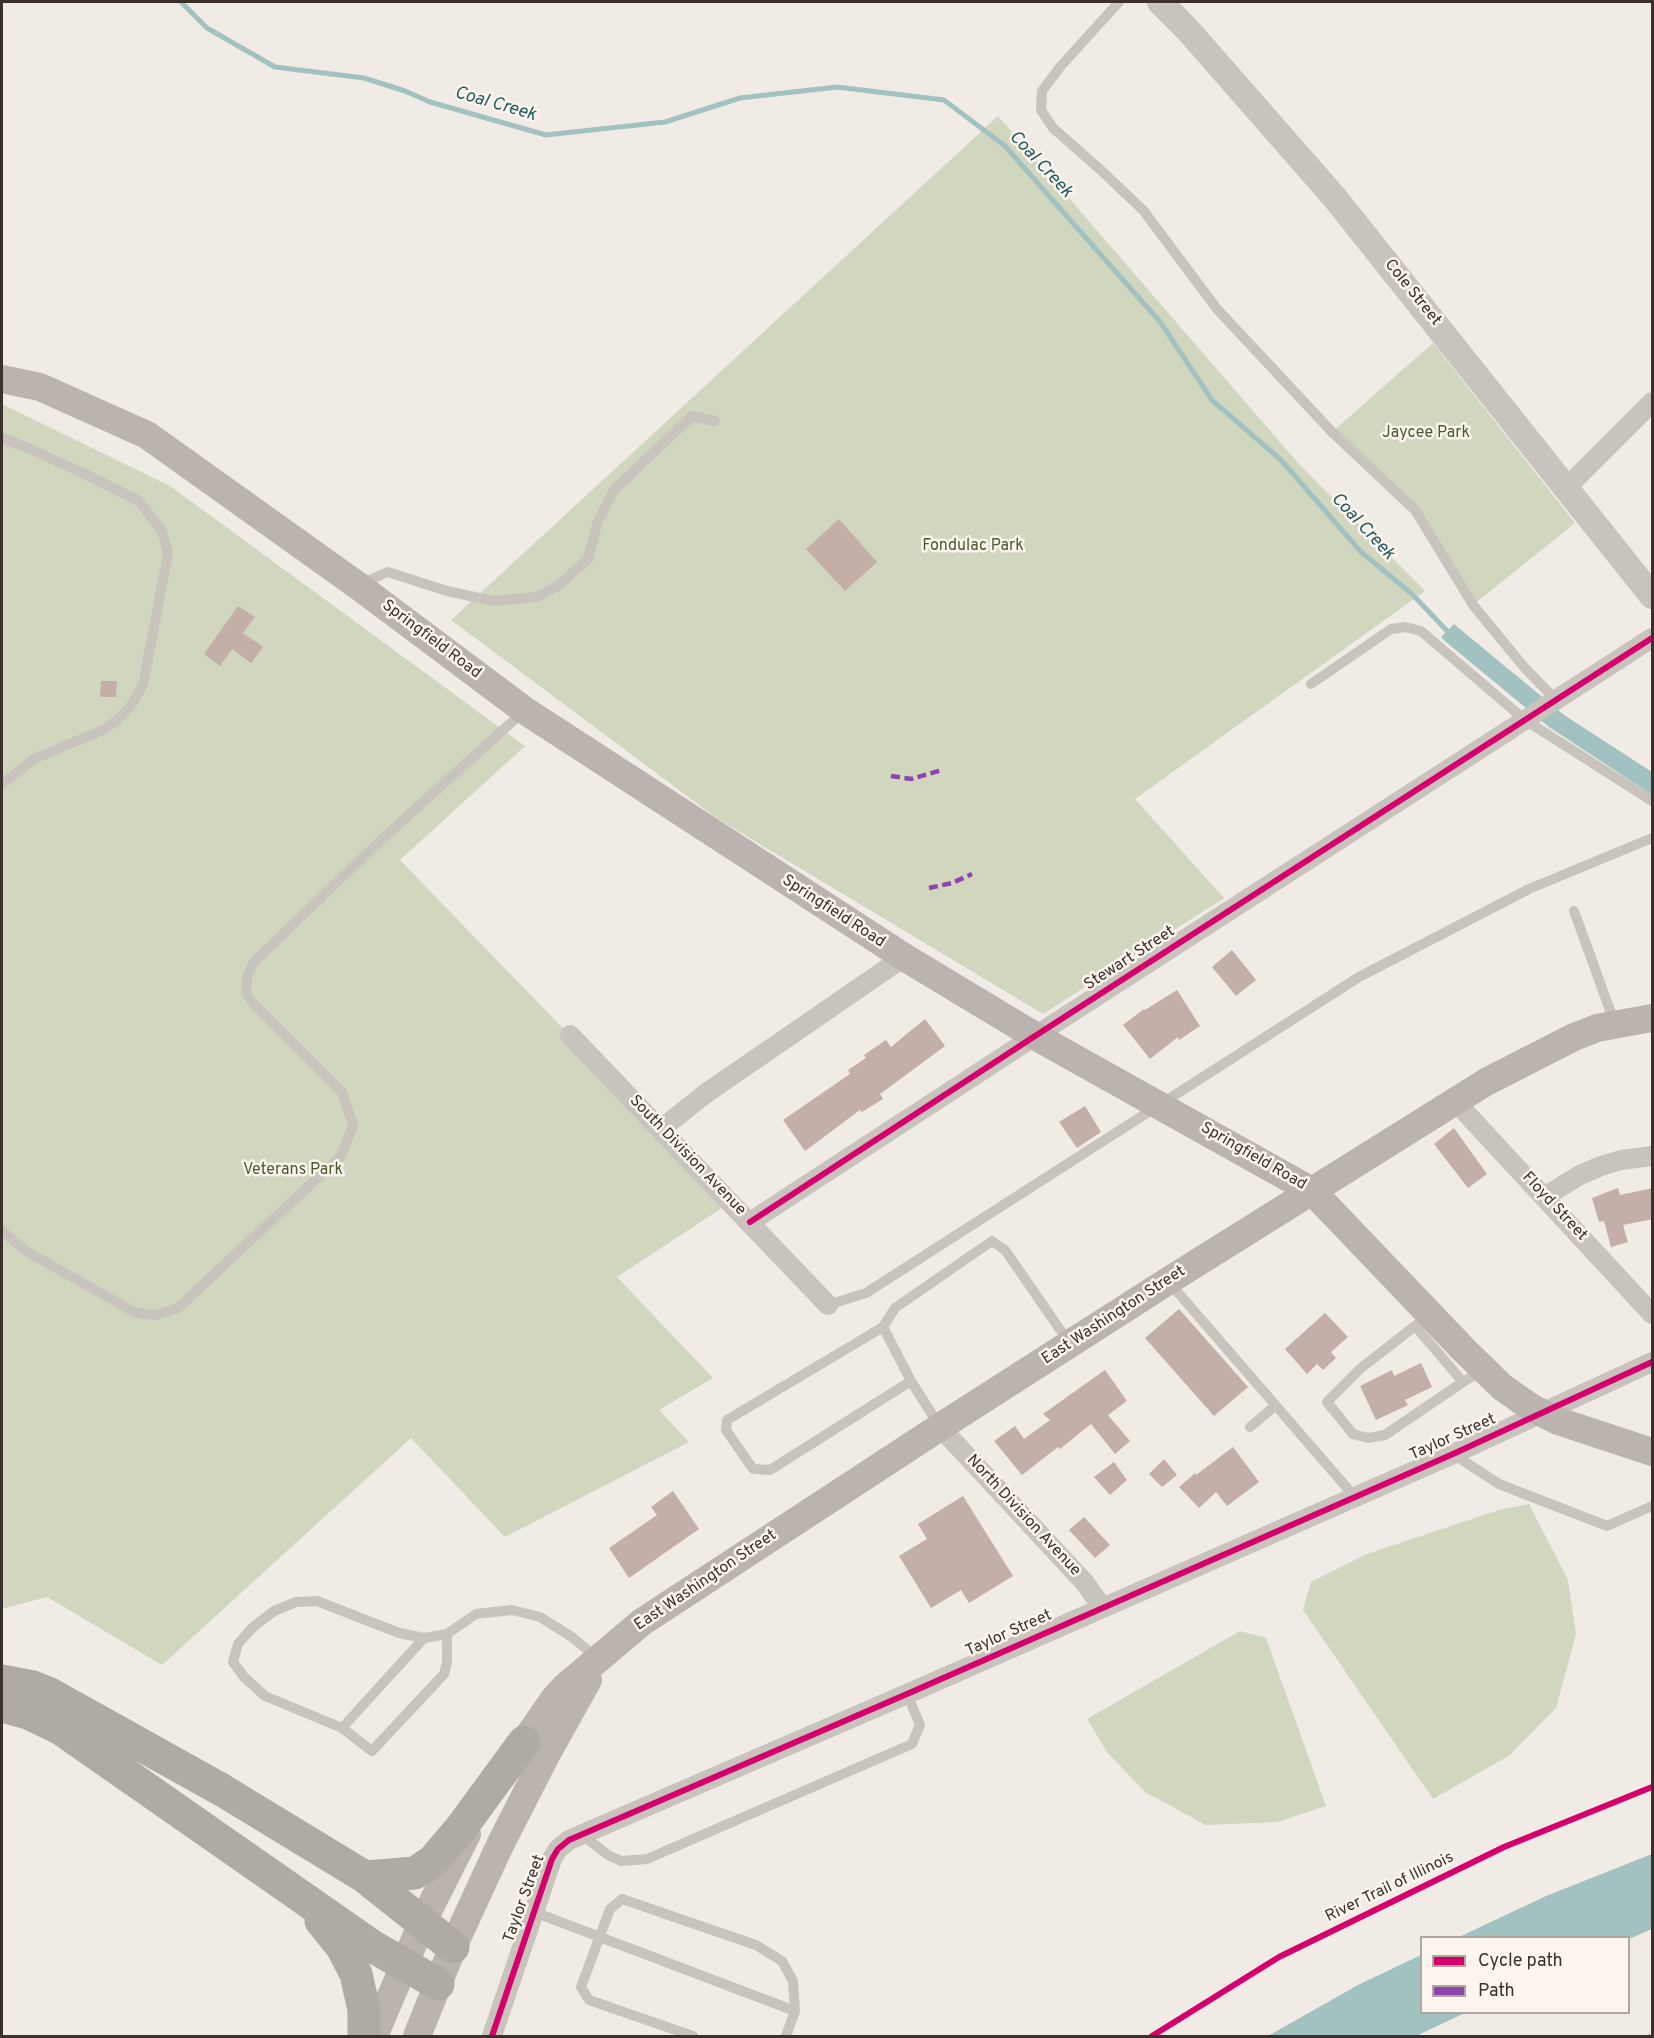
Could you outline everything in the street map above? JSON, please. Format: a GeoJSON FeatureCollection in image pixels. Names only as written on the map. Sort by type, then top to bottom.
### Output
{"type":"FeatureCollection","features":[{"type":"Feature","properties":{"kind":"highway"},"geometry":{"type":"LineString","coordinates":[[2,1681],[33,1687],[74,1706],[222,1790],[365,1877],[453,1947]]}},
{"type":"Feature","properties":{"kind":"highway"},"geometry":{"type":"LineString","coordinates":[[2,1706],[28,1713],[61,1729],[372,1946],[438,1984]]}},
{"type":"Feature","properties":{"kind":"highway"},"geometry":{"type":"LineString","coordinates":[[365,1877],[415,1873],[434,1860],[461,1828],[524,1742]]}},
{"type":"Feature","properties":{"kind":"highway"},"geometry":{"type":"LineString","coordinates":[[261,1869],[308,1908],[342,1947],[359,1982],[364,2010],[364,2037]]}},
{"type":"Feature","properties":{"kind":"main road","name":"Springfield Road"},"geometry":{"type":"LineString","coordinates":[[2,379],[40,387],[147,435],[357,585],[524,710],[904,957],[1035,1036],[1312,1191],[1473,1376],[1563,1423],[1653,1452]]}},
{"type":"Feature","properties":{"kind":"main road","name":"East Washington Street"},"geometry":{"type":"LineString","coordinates":[[374,2037],[422,1923],[488,1796],[524,1742],[565,1688],[576,1676],[642,1622],[940,1427],[1454,1100],[1574,1037],[1615,1024],[1653,1018]]}},
{"type":"Feature","properties":{"kind":"main road","name":"East Washington Street"},"geometry":{"type":"LineString","coordinates":[[417,2037],[453,1947],[506,1833],[599,1659]]}},
{"type":"Feature","properties":{"kind":"street","name":"Cole Street"},"geometry":{"type":"LineString","coordinates":[[1160,2],[1187,29],[1335,198],[1653,596]]}},
{"type":"Feature","properties":{"kind":"street"},"geometry":{"type":"LineString","coordinates":[[1568,487],[1653,402]]}},
{"type":"Feature","properties":{"kind":"street"},"geometry":{"type":"LineString","coordinates":[[1556,700],[1653,638]]}},
{"type":"Feature","properties":{"kind":"street","name":"Stewart Street"},"geometry":{"type":"LineString","coordinates":[[750,1222],[1556,700]]}},
{"type":"Feature","properties":{"kind":"street"},"geometry":{"type":"LineString","coordinates":[[661,1129],[705,1094],[904,957]]}},
{"type":"Feature","properties":{"kind":"street","name":"South Division Avenue"},"geometry":{"type":"LineString","coordinates":[[570,1035],[828,1305]]}},
{"type":"Feature","properties":{"kind":"street","name":"Floyd Street"},"geometry":{"type":"LineString","coordinates":[[1454,1100],[1653,1314]]}},
{"type":"Feature","properties":{"kind":"street"},"geometry":{"type":"LineString","coordinates":[[1544,1197],[1580,1174],[1600,1166],[1621,1160],[1653,1156]]}},
{"type":"Feature","properties":{"kind":"street","name":"Taylor Street"},"geometry":{"type":"LineString","coordinates":[[492,2037],[552,1859],[558,1849],[581,1834],[907,1694],[1453,1454],[1653,1362]]}},
{"type":"Feature","properties":{"kind":"street","name":"North Division Avenue"},"geometry":{"type":"LineString","coordinates":[[940,1427],[1085,1583],[1102,1607]]}},
{"type":"Feature","properties":{"kind":"lane"},"geometry":{"type":"LineString","coordinates":[[1119,2],[1060,67],[1042,91],[1041,110],[1053,128],[1143,210],[1217,309],[1332,432],[1415,510],[1473,605],[1556,700]]}},
{"type":"Feature","properties":{"kind":"lane"},"geometry":{"type":"LineString","coordinates":[[357,585],[388,572],[447,591],[493,601],[537,597],[559,585],[588,559],[598,521],[614,490],[692,416],[715,421]]}},
{"type":"Feature","properties":{"kind":"lane"},"geometry":{"type":"LineString","coordinates":[[2,438],[87,475],[139,501],[162,531],[168,554],[143,685],[130,707],[105,729],[34,759],[2,784]]}},
{"type":"Feature","properties":{"kind":"lane"},"geometry":{"type":"LineString","coordinates":[[1311,684],[1391,629],[1405,627],[1421,631],[1524,720],[1653,801]]}},
{"type":"Feature","properties":{"kind":"lane"},"geometry":{"type":"LineString","coordinates":[[2,1231],[26,1251],[136,1313],[155,1315],[177,1308],[341,1156],[353,1125],[342,1092],[253,1003],[246,993],[247,978],[253,963],[381,840],[524,710]]}},
{"type":"Feature","properties":{"kind":"lane"},"geometry":{"type":"LineString","coordinates":[[828,1305],[866,1293],[1359,977],[1529,889],[1653,838]]}},
{"type":"Feature","properties":{"kind":"lane"},"geometry":{"type":"LineString","coordinates":[[1574,911],[1615,1024]]}},
{"type":"Feature","properties":{"kind":"lane"},"geometry":{"type":"LineString","coordinates":[[911,1382],[770,1470],[753,1469],[726,1430],[727,1420],[884,1327],[895,1308],[992,1241],[1005,1250],[1070,1344]]}},
{"type":"Feature","properties":{"kind":"lane"},"geometry":{"type":"LineString","coordinates":[[1168,1281],[1354,1496]]}},
{"type":"Feature","properties":{"kind":"lane"},"geometry":{"type":"LineString","coordinates":[[1423,1320],[1361,1368],[1327,1402],[1353,1434],[1368,1438],[1385,1436],[1473,1376]]}},
{"type":"Feature","properties":{"kind":"lane"},"geometry":{"type":"LineString","coordinates":[[884,1327],[911,1382],[940,1427]]}},
{"type":"Feature","properties":{"kind":"lane"},"geometry":{"type":"LineString","coordinates":[[1250,1427],[1275,1406]]}},
{"type":"Feature","properties":{"kind":"lane"},"geometry":{"type":"LineString","coordinates":[[1453,1454],[1499,1484],[1607,1526],[1653,1506]]}},
{"type":"Feature","properties":{"kind":"lane"},"geometry":{"type":"LineString","coordinates":[[447,1634],[447,1663],[444,1674],[372,1751],[342,1728],[265,1696],[244,1677],[233,1662],[238,1644],[252,1628],[274,1611],[297,1602],[317,1601],[399,1634],[424,1638],[447,1634],[476,1614],[512,1610],[540,1617],[572,1637],[599,1659]]}},
{"type":"Feature","properties":{"kind":"lane"},"geometry":{"type":"LineString","coordinates":[[342,1728],[424,1638]]}},
{"type":"Feature","properties":{"kind":"lane"},"geometry":{"type":"LineString","coordinates":[[581,1834],[608,1855],[621,1860],[647,1859],[912,1744],[920,1725],[907,1694]]}},
{"type":"Feature","properties":{"kind":"lane"},"geometry":{"type":"LineString","coordinates":[[693,2037],[589,2000],[581,1987],[610,1909],[622,1899],[756,1945],[782,1961],[793,1981],[795,2011],[786,2037]]}},
{"type":"Feature","properties":{"kind":"lane"},"geometry":{"type":"LineString","coordinates":[[534,1912],[795,2011]]}},
{"type":"Feature","properties":{"kind":"green space","name":"Fondulac Park"},"geometry":{"type":"Polygon","coordinates":[[[998,116],[1298,463],[1425,591],[1135,799],[1224,898],[1043,1014],[718,819],[451,620],[998,116]]]}},
{"type":"Feature","properties":{"kind":"green space","name":"Jaycee Park"},"geometry":{"type":"Polygon","coordinates":[[[1433,343],[1575,523],[1473,605],[1415,510],[1332,432],[1433,343]]]}},
{"type":"Feature","properties":{"kind":"green space","name":"Veterans Park"},"geometry":{"type":"Polygon","coordinates":[[[2,404],[170,486],[525,746],[400,860],[731,1202],[617,1277],[713,1378],[659,1410],[689,1442],[505,1537],[411,1438],[162,1665],[47,1597],[2,1609],[2,404]]]}},
{"type":"Feature","properties":{"kind":"green space"},"geometry":{"type":"Polygon","coordinates":[[[1529,1504],[1568,1580],[1576,1634],[1556,1708],[1510,1755],[1433,1799],[1303,1610],[1311,1582],[1367,1554],[1499,1510],[1529,1504]]]}},
{"type":"Feature","properties":{"kind":"green space"},"geometry":{"type":"Polygon","coordinates":[[[1240,1631],[1266,1638],[1326,1806],[1277,1822],[1206,1825],[1145,1792],[1107,1752],[1087,1719],[1240,1631]]]}},
{"type":"Feature","properties":{"kind":"water"},"geometry":{"type":"Polygon","coordinates":[[[1454,624],[1564,715],[1652,772],[1652,795],[1549,727],[1446,642],[1441,637],[1454,624]]]}},
{"type":"Feature","properties":{"kind":"water"},"geometry":{"type":"Polygon","coordinates":[[[1652,1854],[1652,1929],[1630,1939],[1630,1936],[1461,1936],[1546,1896],[1652,1854]]]}},
{"type":"Feature","properties":{"kind":"water"},"geometry":{"type":"Polygon","coordinates":[[[1420,1955],[1420,2014],[1463,2014],[1416,2036],[1268,2036],[1358,1985],[1420,1955]]]}},
{"type":"Feature","properties":{"kind":"building"},"geometry":{"type":"Polygon","coordinates":[[[839,519],[877,562],[845,591],[806,549],[839,519]]]}},
{"type":"Feature","properties":{"kind":"building"},"geometry":{"type":"Polygon","coordinates":[[[238,606],[255,617],[243,633],[263,647],[251,663],[232,649],[220,666],[204,654],[238,606]]]}},
{"type":"Feature","properties":{"kind":"building"},"geometry":{"type":"Polygon","coordinates":[[[101,681],[117,681],[116,697],[100,697],[101,681]]]}},
{"type":"Feature","properties":{"kind":"building"},"geometry":{"type":"Polygon","coordinates":[[[1232,950],[1256,980],[1236,996],[1212,967],[1232,950]]]}},
{"type":"Feature","properties":{"kind":"building"},"geometry":{"type":"Polygon","coordinates":[[[1177,990],[1200,1026],[1179,1040],[1178,1037],[1150,1059],[1123,1025],[1144,1009],[1177,990]]]}},
{"type":"Feature","properties":{"kind":"building"},"geometry":{"type":"Polygon","coordinates":[[[925,1019],[945,1046],[880,1094],[883,1099],[862,1112],[860,1110],[805,1151],[783,1120],[850,1074],[848,1070],[866,1058],[864,1055],[886,1040],[891,1047],[925,1019]]]}},
{"type":"Feature","properties":{"kind":"building"},"geometry":{"type":"Polygon","coordinates":[[[1085,1106],[1101,1132],[1077,1148],[1059,1122],[1085,1106]]]}},
{"type":"Feature","properties":{"kind":"building"},"geometry":{"type":"Polygon","coordinates":[[[1454,1128],[1487,1174],[1468,1188],[1434,1144],[1454,1128]]]}},
{"type":"Feature","properties":{"kind":"building"},"geometry":{"type":"Polygon","coordinates":[[[1618,1188],[1620,1195],[1653,1188],[1653,1219],[1623,1225],[1628,1242],[1611,1247],[1604,1221],[1599,1222],[1592,1198],[1618,1188]]]}},
{"type":"Feature","properties":{"kind":"building"},"geometry":{"type":"Polygon","coordinates":[[[1179,1309],[1248,1387],[1214,1416],[1145,1338],[1179,1309]]]}},
{"type":"Feature","properties":{"kind":"building"},"geometry":{"type":"Polygon","coordinates":[[[1325,1313],[1348,1337],[1331,1352],[1336,1358],[1323,1370],[1317,1364],[1307,1374],[1285,1349],[1325,1313]]]}},
{"type":"Feature","properties":{"kind":"building"},"geometry":{"type":"Polygon","coordinates":[[[1421,1363],[1432,1387],[1405,1400],[1408,1405],[1376,1420],[1360,1386],[1392,1370],[1394,1376],[1421,1363]]]}},
{"type":"Feature","properties":{"kind":"building"},"geometry":{"type":"Polygon","coordinates":[[[1105,1370],[1127,1401],[1108,1415],[1130,1441],[1115,1454],[1091,1424],[1022,1475],[994,1441],[1015,1426],[1024,1439],[1050,1420],[1043,1414],[1105,1370]]]}},
{"type":"Feature","properties":{"kind":"building"},"geometry":{"type":"Polygon","coordinates":[[[1233,1447],[1259,1482],[1227,1506],[1216,1492],[1199,1508],[1179,1487],[1233,1447]]]}},
{"type":"Feature","properties":{"kind":"building"},"geometry":{"type":"Polygon","coordinates":[[[1164,1459],[1177,1475],[1162,1487],[1149,1474],[1164,1459]]]}},
{"type":"Feature","properties":{"kind":"building"},"geometry":{"type":"Polygon","coordinates":[[[1114,1462],[1127,1480],[1110,1495],[1094,1477],[1114,1462]]]}},
{"type":"Feature","properties":{"kind":"building"},"geometry":{"type":"Polygon","coordinates":[[[673,1491],[699,1529],[629,1578],[609,1548],[657,1515],[651,1507],[673,1491]]]}},
{"type":"Feature","properties":{"kind":"building"},"geometry":{"type":"Polygon","coordinates":[[[963,1496],[1013,1576],[969,1603],[961,1590],[931,1608],[899,1556],[927,1539],[918,1524],[963,1496]]]}},
{"type":"Feature","properties":{"kind":"building"},"geometry":{"type":"Polygon","coordinates":[[[1084,1517],[1110,1545],[1095,1558],[1069,1530],[1084,1517]]]}},
{"type":"Feature","properties":{"kind":"waterway","name":"Coal Creek"},"geometry":{"type":"LineString","coordinates":[[181,2],[207,28],[275,67],[364,78],[430,102],[546,135],[665,122],[740,98],[837,87],[944,100],[1005,146],[1161,323],[1212,400],[1281,460],[1361,552],[1412,594],[1451,635]]}},
{"type":"Feature","properties":{"kind":"marked path"},"geometry":{"type":"LineString","coordinates":[[891,776],[911,779],[942,770]]}},
{"type":"Feature","properties":{"kind":"marked path"},"geometry":{"type":"LineString","coordinates":[[929,888],[952,883],[972,874]]}},
{"type":"Feature","properties":{"kind":"cycle path"},"geometry":{"type":"LineString","coordinates":[[750,1222],[1652,638]]}},
{"type":"Feature","properties":{"kind":"cycle path"},"geometry":{"type":"LineString","coordinates":[[492,2036],[552,1859],[558,1849],[569,1840],[1453,1454],[1652,1362]]}},
{"type":"Feature","properties":{"kind":"cycle path","name":"River Trail of Illinois"},"geometry":{"type":"LineString","coordinates":[[1152,2036],[1279,1957],[1504,1847],[1652,1787]]}}]}
